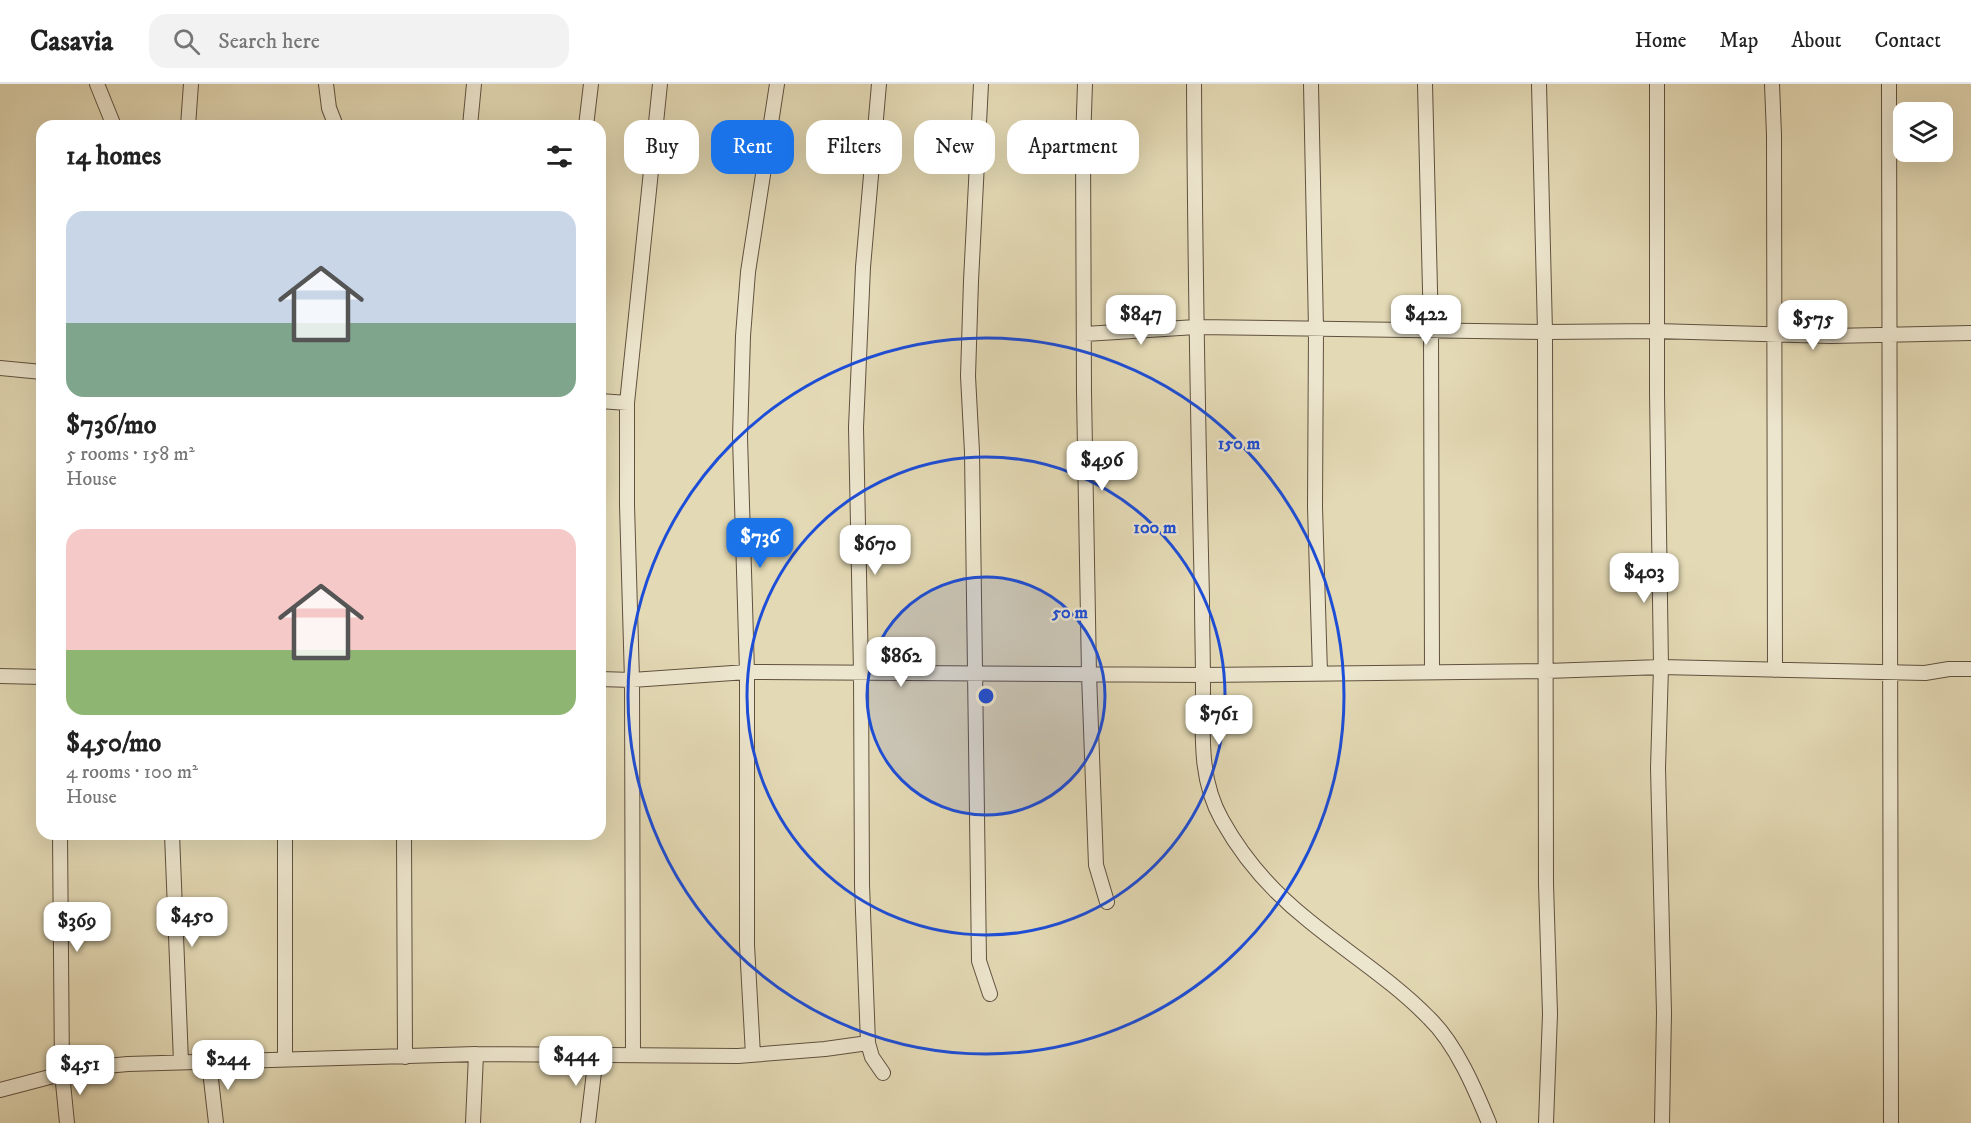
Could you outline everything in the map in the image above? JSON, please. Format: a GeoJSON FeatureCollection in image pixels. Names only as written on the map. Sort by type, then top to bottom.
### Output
{"type":"FeatureCollection","features":[{"type":"Feature","properties":{"kind":"street"},"geometry":{"type":"LineString","coordinates":[[97,84],[113,120]]}},
{"type":"Feature","properties":{"kind":"street"},"geometry":{"type":"LineString","coordinates":[[188,120],[190,84]]}},
{"type":"Feature","properties":{"kind":"street"},"geometry":{"type":"LineString","coordinates":[[326,84],[334,120]]}},
{"type":"Feature","properties":{"kind":"street"},"geometry":{"type":"LineString","coordinates":[[471,120],[474,84]]}},
{"type":"Feature","properties":{"kind":"street"},"geometry":{"type":"LineString","coordinates":[[587,120],[591,84]]}},
{"type":"Feature","properties":{"kind":"street"},"geometry":{"type":"LineString","coordinates":[[633,1055],[632,680],[627,505],[627,403],[660,84]]}},
{"type":"Feature","properties":{"kind":"street"},"geometry":{"type":"LineString","coordinates":[[753,1055],[747,945],[747,672],[740,437],[743,336],[748,272],[777,84]]}},
{"type":"Feature","properties":{"kind":"street"},"geometry":{"type":"LineString","coordinates":[[879,84],[863,267],[856,427],[862,885],[868,1042],[872,1057],[883,1073]]}},
{"type":"Feature","properties":{"kind":"street"},"geometry":{"type":"LineString","coordinates":[[981,84],[968,376],[972,452],[979,961],[990,994]]}},
{"type":"Feature","properties":{"kind":"street"},"geometry":{"type":"LineString","coordinates":[[1085,84],[1084,393],[1089,674],[1096,865],[1107,902]]}},
{"type":"Feature","properties":{"kind":"street"},"geometry":{"type":"LineString","coordinates":[[1194,84],[1203,761],[1211,799],[1222,821],[1249,860],[1279,894],[1306,919],[1396,988],[1431,1019],[1454,1049],[1489,1123]]}},
{"type":"Feature","properties":{"kind":"street"},"geometry":{"type":"LineString","coordinates":[[1311,84],[1316,329],[1315,507],[1320,673]]}},
{"type":"Feature","properties":{"kind":"street"},"geometry":{"type":"LineString","coordinates":[[1425,84],[1431,331],[1432,672]]}},
{"type":"Feature","properties":{"kind":"street"},"geometry":{"type":"LineString","coordinates":[[1539,84],[1545,332],[1546,884],[1550,1014],[1546,1123]]}},
{"type":"Feature","properties":{"kind":"street"},"geometry":{"type":"LineString","coordinates":[[1657,84],[1656,331],[1661,667],[1658,768],[1664,1013],[1662,1123]]}},
{"type":"Feature","properties":{"kind":"street"},"geometry":{"type":"LineString","coordinates":[[1772,84],[1775,670]]}},
{"type":"Feature","properties":{"kind":"street"},"geometry":{"type":"LineString","coordinates":[[1889,84],[1892,511],[1891,1123]]}},
{"type":"Feature","properties":{"kind":"street"},"geometry":{"type":"LineString","coordinates":[[1085,334],[1196,327],[1545,332],[1656,331],[1831,336],[1971,333]]}},
{"type":"Feature","properties":{"kind":"street"},"geometry":{"type":"LineString","coordinates":[[0,368],[36,371]]}},
{"type":"Feature","properties":{"kind":"street"},"geometry":{"type":"LineString","coordinates":[[606,401],[627,403]]}},
{"type":"Feature","properties":{"kind":"street"},"geometry":{"type":"LineString","coordinates":[[606,679],[632,680],[747,672],[1203,675],[1547,671],[1661,667],[1890,673],[1971,669]]}},
{"type":"Feature","properties":{"kind":"street"},"geometry":{"type":"LineString","coordinates":[[0,676],[36,677]]}},
{"type":"Feature","properties":{"kind":"street"},"geometry":{"type":"LineString","coordinates":[[60,840],[62,1073],[67,1123]]}},
{"type":"Feature","properties":{"kind":"street"},"geometry":{"type":"LineString","coordinates":[[172,840],[181,1062]]}},
{"type":"Feature","properties":{"kind":"street"},"geometry":{"type":"LineString","coordinates":[[285,840],[285,1060]]}},
{"type":"Feature","properties":{"kind":"street"},"geometry":{"type":"LineString","coordinates":[[404,840],[405,1057]]}},
{"type":"Feature","properties":{"kind":"street"},"geometry":{"type":"LineString","coordinates":[[0,1090],[84,1068],[181,1062],[476,1054],[753,1055],[825,1049],[868,1042]]}},
{"type":"Feature","properties":{"kind":"street"},"geometry":{"type":"LineString","coordinates":[[473,1123],[476,1054]]}},
{"type":"Feature","properties":{"kind":"street"},"geometry":{"type":"LineString","coordinates":[[588,1123],[596,1055]]}},
{"type":"Feature","properties":{"kind":"street"},"geometry":{"type":"LineString","coordinates":[[209,1062],[216,1123]]}}]}
